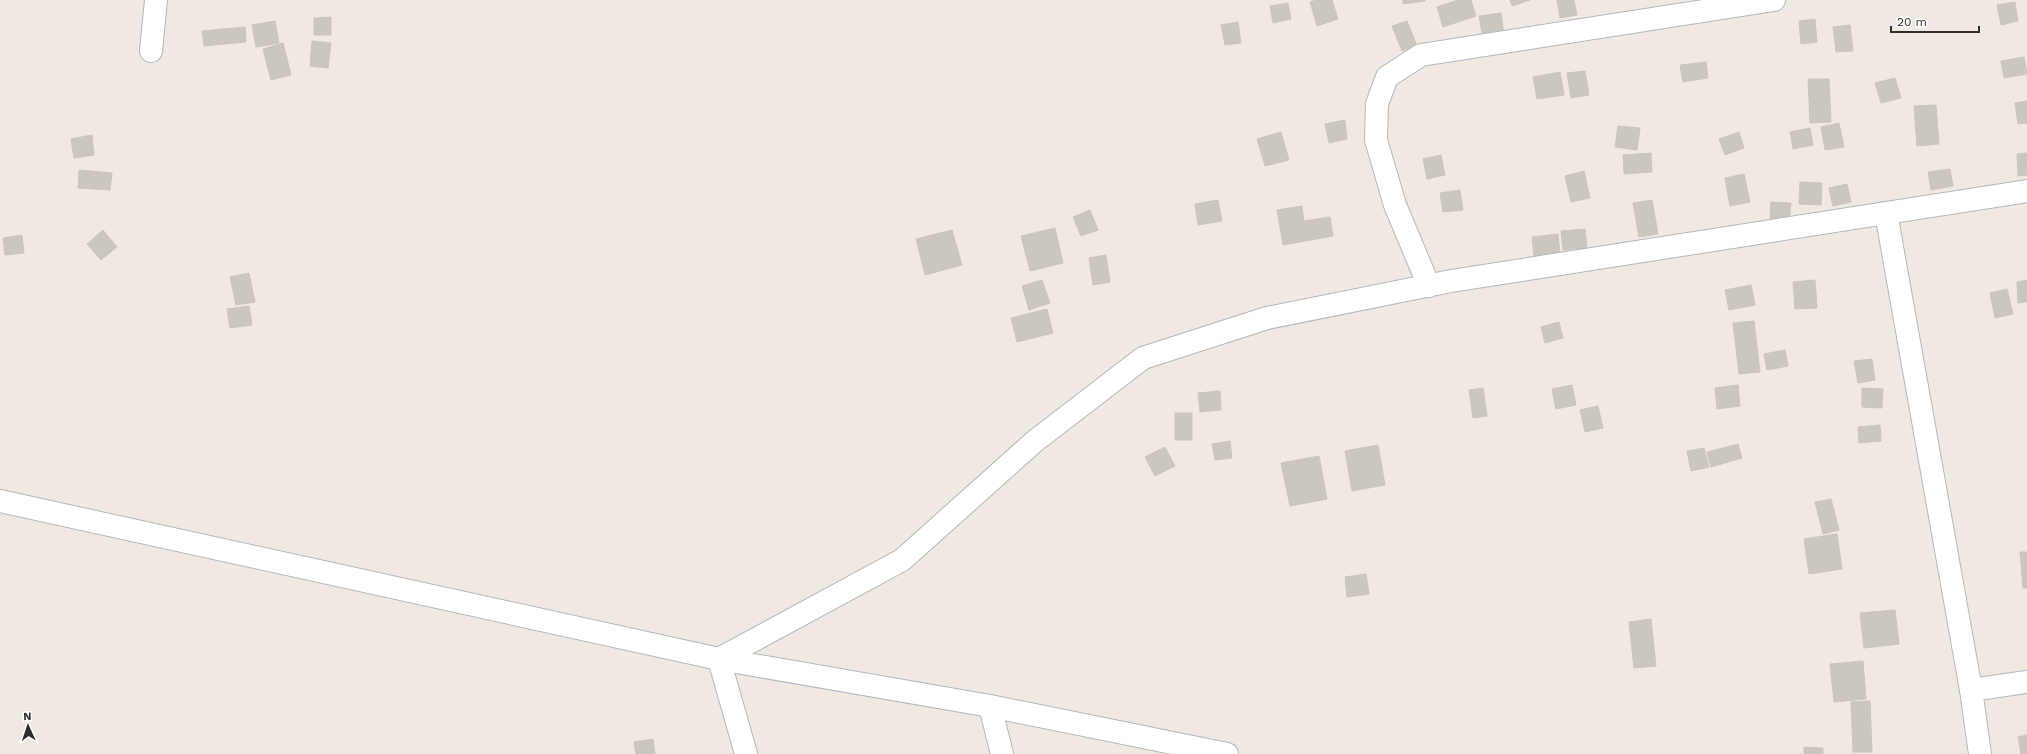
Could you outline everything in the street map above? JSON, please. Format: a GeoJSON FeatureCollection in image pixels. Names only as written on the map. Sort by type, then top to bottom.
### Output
{"type":"FeatureCollection","features":[{"type":"Feature","properties":{"kind":"street"},"geometry":{"type":"LineString","coordinates":[[151,51],[156,0]]}},
{"type":"Feature","properties":{"kind":"street"},"geometry":{"type":"LineString","coordinates":[[1429,286],[1395,205],[1376,140],[1377,104],[1387,77],[1421,55],[1774,0]]}},
{"type":"Feature","properties":{"kind":"street"},"geometry":{"type":"LineString","coordinates":[[719,659],[902,560],[1035,441],[1143,358],[1267,318],[1429,286],[2027,191]]}},
{"type":"Feature","properties":{"kind":"street"},"geometry":{"type":"LineString","coordinates":[[1886,213],[1971,690],[1980,754]]}},
{"type":"Feature","properties":{"kind":"street"},"geometry":{"type":"LineString","coordinates":[[0,500],[719,659],[990,706],[1227,754]]}},
{"type":"Feature","properties":{"kind":"street"},"geometry":{"type":"LineString","coordinates":[[719,659],[746,754]]}},
{"type":"Feature","properties":{"kind":"street"},"geometry":{"type":"LineString","coordinates":[[1971,690],[2027,682]]}},
{"type":"Feature","properties":{"kind":"street"},"geometry":{"type":"LineString","coordinates":[[990,706],[1002,754]]}},
{"type":"Feature","properties":{"kind":"building"},"geometry":{"type":"Polygon","coordinates":[[[1316,0],[1332,0],[1338,19],[1317,26],[1310,2],[1316,0]]]}},
{"type":"Feature","properties":{"kind":"building"},"geometry":{"type":"Polygon","coordinates":[[[1403,0],[1425,0],[1425,1],[1403,4],[1403,0]]]}},
{"type":"Feature","properties":{"kind":"building"},"geometry":{"type":"Polygon","coordinates":[[[1458,0],[1471,0],[1476,16],[1443,27],[1437,7],[1458,0]]]}},
{"type":"Feature","properties":{"kind":"building"},"geometry":{"type":"Polygon","coordinates":[[[1510,0],[1530,0],[1512,6],[1510,0]]]}},
{"type":"Feature","properties":{"kind":"building"},"geometry":{"type":"Polygon","coordinates":[[[1557,0],[1574,0],[1577,15],[1560,18],[1557,0]]]}},
{"type":"Feature","properties":{"kind":"building"},"geometry":{"type":"Polygon","coordinates":[[[2015,2],[2018,21],[2001,25],[1997,5],[2015,2]]]}},
{"type":"Feature","properties":{"kind":"building"},"geometry":{"type":"Polygon","coordinates":[[[1288,3],[1291,19],[1273,23],[1270,6],[1288,3]]]}},
{"type":"Feature","properties":{"kind":"building"},"geometry":{"type":"Polygon","coordinates":[[[1501,13],[1504,35],[1483,38],[1479,16],[1501,13]]]}},
{"type":"Feature","properties":{"kind":"building"},"geometry":{"type":"Polygon","coordinates":[[[331,17],[331,35],[314,35],[314,18],[331,17]]]}},
{"type":"Feature","properties":{"kind":"building"},"geometry":{"type":"Polygon","coordinates":[[[1815,19],[1817,42],[1801,44],[1799,21],[1815,19]]]}},
{"type":"Feature","properties":{"kind":"building"},"geometry":{"type":"Polygon","coordinates":[[[275,21],[279,43],[256,47],[252,25],[275,21]]]}},
{"type":"Feature","properties":{"kind":"building"},"geometry":{"type":"Polygon","coordinates":[[[1407,21],[1417,46],[1402,51],[1392,26],[1407,21]]]}},
{"type":"Feature","properties":{"kind":"building"},"geometry":{"type":"Polygon","coordinates":[[[1238,22],[1241,43],[1225,45],[1221,25],[1238,22]]]}},
{"type":"Feature","properties":{"kind":"building"},"geometry":{"type":"Polygon","coordinates":[[[1850,25],[1853,51],[1836,52],[1833,27],[1850,25]]]}},
{"type":"Feature","properties":{"kind":"building"},"geometry":{"type":"Polygon","coordinates":[[[245,27],[246,42],[204,46],[202,31],[245,27]]]}},
{"type":"Feature","properties":{"kind":"building"},"geometry":{"type":"Polygon","coordinates":[[[312,41],[331,43],[328,68],[310,66],[312,41]]]}},
{"type":"Feature","properties":{"kind":"building"},"geometry":{"type":"Polygon","coordinates":[[[283,43],[291,75],[271,80],[263,49],[283,43]]]}},
{"type":"Feature","properties":{"kind":"building"},"geometry":{"type":"Polygon","coordinates":[[[2024,57],[2027,74],[2004,78],[2001,61],[2024,57]]]}},
{"type":"Feature","properties":{"kind":"building"},"geometry":{"type":"Polygon","coordinates":[[[1706,62],[1708,78],[1683,82],[1680,65],[1706,62]]]}},
{"type":"Feature","properties":{"kind":"building"},"geometry":{"type":"Polygon","coordinates":[[[1585,71],[1589,95],[1571,98],[1567,73],[1585,71]]]}},
{"type":"Feature","properties":{"kind":"building"},"geometry":{"type":"Polygon","coordinates":[[[1560,72],[1564,95],[1537,99],[1533,77],[1560,72]]]}},
{"type":"Feature","properties":{"kind":"building"},"geometry":{"type":"Polygon","coordinates":[[[1895,78],[1901,98],[1881,103],[1875,83],[1895,78]]]}},
{"type":"Feature","properties":{"kind":"building"},"geometry":{"type":"Polygon","coordinates":[[[1808,79],[1829,79],[1831,122],[1810,123],[1808,79]]]}},
{"type":"Feature","properties":{"kind":"building"},"geometry":{"type":"Polygon","coordinates":[[[2027,101],[2027,123],[2018,124],[2015,103],[2027,101]]]}},
{"type":"Feature","properties":{"kind":"building"},"geometry":{"type":"Polygon","coordinates":[[[1936,105],[1939,144],[1917,146],[1914,106],[1936,105]]]}},
{"type":"Feature","properties":{"kind":"building"},"geometry":{"type":"Polygon","coordinates":[[[1345,120],[1347,139],[1329,143],[1325,124],[1345,120]]]}},
{"type":"Feature","properties":{"kind":"building"},"geometry":{"type":"Polygon","coordinates":[[[1839,123],[1844,147],[1825,150],[1821,127],[1839,123]]]}},
{"type":"Feature","properties":{"kind":"building"},"geometry":{"type":"Polygon","coordinates":[[[1618,126],[1640,128],[1637,150],[1615,147],[1618,126]]]}},
{"type":"Feature","properties":{"kind":"building"},"geometry":{"type":"Polygon","coordinates":[[[1810,128],[1813,145],[1793,149],[1790,132],[1810,128]]]}},
{"type":"Feature","properties":{"kind":"building"},"geometry":{"type":"Polygon","coordinates":[[[1281,132],[1289,160],[1265,166],[1257,139],[1281,132]]]}},
{"type":"Feature","properties":{"kind":"building"},"geometry":{"type":"Polygon","coordinates":[[[1739,132],[1744,148],[1725,155],[1719,139],[1739,132]]]}},
{"type":"Feature","properties":{"kind":"building"},"geometry":{"type":"Polygon","coordinates":[[[92,135],[94,155],[74,158],[71,139],[92,135]]]}},
{"type":"Feature","properties":{"kind":"building"},"geometry":{"type":"Polygon","coordinates":[[[1651,153],[1652,172],[1624,174],[1623,155],[1651,153]]]}},
{"type":"Feature","properties":{"kind":"building"},"geometry":{"type":"Polygon","coordinates":[[[2027,153],[2027,175],[2018,176],[2017,154],[2027,153]]]}},
{"type":"Feature","properties":{"kind":"building"},"geometry":{"type":"Polygon","coordinates":[[[1441,155],[1445,175],[1427,179],[1423,159],[1441,155]]]}},
{"type":"Feature","properties":{"kind":"building"},"geometry":{"type":"Polygon","coordinates":[[[1950,169],[1953,186],[1931,190],[1928,172],[1950,169]]]}},
{"type":"Feature","properties":{"kind":"building"},"geometry":{"type":"Polygon","coordinates":[[[79,170],[112,173],[110,190],[78,188],[79,170]]]}},
{"type":"Feature","properties":{"kind":"building"},"geometry":{"type":"Polygon","coordinates":[[[1584,171],[1590,198],[1571,202],[1565,176],[1584,171]]]}},
{"type":"Feature","properties":{"kind":"building"},"geometry":{"type":"Polygon","coordinates":[[[1744,174],[1750,202],[1730,206],[1725,178],[1744,174]]]}},
{"type":"Feature","properties":{"kind":"building"},"geometry":{"type":"Polygon","coordinates":[[[1800,182],[1822,183],[1821,205],[1799,204],[1800,182]]]}},
{"type":"Feature","properties":{"kind":"building"},"geometry":{"type":"Polygon","coordinates":[[[1847,184],[1851,202],[1833,206],[1829,188],[1847,184]]]}},
{"type":"Feature","properties":{"kind":"building"},"geometry":{"type":"Polygon","coordinates":[[[1460,190],[1463,210],[1443,212],[1440,193],[1460,190]]]}},
{"type":"Feature","properties":{"kind":"building"},"geometry":{"type":"Polygon","coordinates":[[[1218,200],[1222,221],[1198,225],[1195,204],[1218,200]]]}},
{"type":"Feature","properties":{"kind":"building"},"geometry":{"type":"Polygon","coordinates":[[[1652,200],[1658,234],[1639,237],[1633,203],[1652,200]]]}},
{"type":"Feature","properties":{"kind":"building"},"geometry":{"type":"Polygon","coordinates":[[[1771,202],[1791,203],[1789,220],[1770,218],[1771,202]]]}},
{"type":"Feature","properties":{"kind":"building"},"geometry":{"type":"Polygon","coordinates":[[[1302,206],[1304,221],[1330,217],[1333,236],[1283,245],[1277,210],[1302,206]]]}},
{"type":"Feature","properties":{"kind":"building"},"geometry":{"type":"Polygon","coordinates":[[[1090,210],[1098,230],[1081,236],[1073,217],[1090,210]]]}},
{"type":"Feature","properties":{"kind":"building"},"geometry":{"type":"Polygon","coordinates":[[[1055,228],[1063,263],[1030,271],[1021,236],[1055,228]]]}},
{"type":"Feature","properties":{"kind":"building"},"geometry":{"type":"Polygon","coordinates":[[[1585,229],[1587,248],[1563,250],[1561,231],[1585,229]]]}},
{"type":"Feature","properties":{"kind":"building"},"geometry":{"type":"Polygon","coordinates":[[[103,230],[117,247],[101,260],[87,244],[103,230]]]}},
{"type":"Feature","properties":{"kind":"building"},"geometry":{"type":"Polygon","coordinates":[[[952,230],[962,265],[925,275],[916,239],[952,230]]]}},
{"type":"Feature","properties":{"kind":"building"},"geometry":{"type":"Polygon","coordinates":[[[1558,234],[1560,254],[1534,257],[1532,237],[1558,234]]]}},
{"type":"Feature","properties":{"kind":"building"},"geometry":{"type":"Polygon","coordinates":[[[22,235],[24,253],[5,255],[3,238],[22,235]]]}},
{"type":"Feature","properties":{"kind":"building"},"geometry":{"type":"Polygon","coordinates":[[[1106,255],[1110,282],[1093,285],[1089,258],[1106,255]]]}},
{"type":"Feature","properties":{"kind":"building"},"geometry":{"type":"Polygon","coordinates":[[[249,273],[255,302],[236,305],[230,277],[249,273]]]}},
{"type":"Feature","properties":{"kind":"building"},"geometry":{"type":"Polygon","coordinates":[[[1042,280],[1050,303],[1029,310],[1022,286],[1042,280]]]}},
{"type":"Feature","properties":{"kind":"building"},"geometry":{"type":"Polygon","coordinates":[[[1815,280],[1817,308],[1795,309],[1793,282],[1815,280]]]}},
{"type":"Feature","properties":{"kind":"building"},"geometry":{"type":"Polygon","coordinates":[[[2027,280],[2027,302],[2018,303],[2017,282],[2027,280]]]}},
{"type":"Feature","properties":{"kind":"building"},"geometry":{"type":"Polygon","coordinates":[[[1751,285],[1755,305],[1729,310],[1725,290],[1751,285]]]}},
{"type":"Feature","properties":{"kind":"building"},"geometry":{"type":"Polygon","coordinates":[[[2007,289],[2013,314],[1995,318],[1990,293],[2007,289]]]}},
{"type":"Feature","properties":{"kind":"building"},"geometry":{"type":"Polygon","coordinates":[[[249,306],[252,325],[230,328],[227,309],[249,306]]]}},
{"type":"Feature","properties":{"kind":"building"},"geometry":{"type":"Polygon","coordinates":[[[1047,309],[1053,333],[1017,342],[1011,318],[1047,309]]]}},
{"type":"Feature","properties":{"kind":"building"},"geometry":{"type":"Polygon","coordinates":[[[1754,321],[1760,372],[1739,374],[1733,323],[1754,321]]]}},
{"type":"Feature","properties":{"kind":"building"},"geometry":{"type":"Polygon","coordinates":[[[1559,322],[1563,338],[1545,343],[1541,327],[1559,322]]]}},
{"type":"Feature","properties":{"kind":"building"},"geometry":{"type":"Polygon","coordinates":[[[1785,350],[1788,366],[1767,370],[1764,354],[1785,350]]]}},
{"type":"Feature","properties":{"kind":"building"},"geometry":{"type":"Polygon","coordinates":[[[1872,359],[1875,380],[1858,383],[1854,361],[1872,359]]]}},
{"type":"Feature","properties":{"kind":"building"},"geometry":{"type":"Polygon","coordinates":[[[1572,385],[1576,405],[1556,409],[1552,389],[1572,385]]]}},
{"type":"Feature","properties":{"kind":"building"},"geometry":{"type":"Polygon","coordinates":[[[1738,385],[1740,406],[1717,409],[1715,388],[1738,385]]]}},
{"type":"Feature","properties":{"kind":"building"},"geometry":{"type":"Polygon","coordinates":[[[1483,388],[1487,416],[1473,418],[1469,390],[1483,388]]]}},
{"type":"Feature","properties":{"kind":"building"},"geometry":{"type":"Polygon","coordinates":[[[1862,388],[1883,389],[1882,408],[1862,407],[1862,388]]]}},
{"type":"Feature","properties":{"kind":"building"},"geometry":{"type":"Polygon","coordinates":[[[1220,391],[1221,410],[1200,412],[1198,393],[1220,391]]]}},
{"type":"Feature","properties":{"kind":"building"},"geometry":{"type":"Polygon","coordinates":[[[1598,406],[1603,428],[1585,432],[1580,410],[1598,406]]]}},
{"type":"Feature","properties":{"kind":"building"},"geometry":{"type":"Polygon","coordinates":[[[1175,413],[1192,413],[1192,440],[1175,440],[1175,413]]]}},
{"type":"Feature","properties":{"kind":"building"},"geometry":{"type":"Polygon","coordinates":[[[1880,425],[1881,441],[1859,443],[1858,427],[1880,425]]]}},
{"type":"Feature","properties":{"kind":"building"},"geometry":{"type":"Polygon","coordinates":[[[1230,441],[1232,458],[1215,460],[1212,444],[1230,441]]]}},
{"type":"Feature","properties":{"kind":"building"},"geometry":{"type":"Polygon","coordinates":[[[1738,444],[1742,458],[1711,467],[1707,452],[1738,444]]]}},
{"type":"Feature","properties":{"kind":"building"},"geometry":{"type":"Polygon","coordinates":[[[1378,445],[1385,485],[1352,491],[1345,451],[1378,445]]]}},
{"type":"Feature","properties":{"kind":"building"},"geometry":{"type":"Polygon","coordinates":[[[1165,447],[1175,466],[1155,476],[1145,457],[1165,447]]]}},
{"type":"Feature","properties":{"kind":"building"},"geometry":{"type":"Polygon","coordinates":[[[1704,448],[1709,467],[1691,471],[1687,451],[1704,448]]]}},
{"type":"Feature","properties":{"kind":"building"},"geometry":{"type":"Polygon","coordinates":[[[1319,456],[1327,499],[1290,506],[1281,463],[1319,456]]]}},
{"type":"Feature","properties":{"kind":"building"},"geometry":{"type":"Polygon","coordinates":[[[1831,499],[1839,530],[1823,534],[1815,502],[1831,499]]]}},
{"type":"Feature","properties":{"kind":"building"},"geometry":{"type":"Polygon","coordinates":[[[1837,534],[1842,569],[1809,574],[1804,539],[1837,534]]]}},
{"type":"Feature","properties":{"kind":"building"},"geometry":{"type":"Polygon","coordinates":[[[2020,552],[2027,552],[2027,588],[2023,588],[2020,552]]]}},
{"type":"Feature","properties":{"kind":"building"},"geometry":{"type":"Polygon","coordinates":[[[1366,574],[1369,594],[1347,597],[1345,577],[1366,574]]]}},
{"type":"Feature","properties":{"kind":"building"},"geometry":{"type":"Polygon","coordinates":[[[1895,610],[1899,644],[1864,648],[1860,613],[1895,610]]]}},
{"type":"Feature","properties":{"kind":"building"},"geometry":{"type":"Polygon","coordinates":[[[1651,619],[1656,666],[1634,668],[1629,622],[1651,619]]]}},
{"type":"Feature","properties":{"kind":"building"},"geometry":{"type":"Polygon","coordinates":[[[1863,661],[1866,699],[1834,702],[1830,664],[1863,661]]]}},
{"type":"Feature","properties":{"kind":"building"},"geometry":{"type":"Polygon","coordinates":[[[1870,701],[1872,752],[1853,752],[1851,702],[1870,701]]]}},
{"type":"Feature","properties":{"kind":"building"},"geometry":{"type":"Polygon","coordinates":[[[2027,735],[2027,754],[2021,754],[2018,737],[2027,735]]]}},
{"type":"Feature","properties":{"kind":"building"},"geometry":{"type":"Polygon","coordinates":[[[653,739],[655,754],[636,754],[634,742],[653,739]]]}},
{"type":"Feature","properties":{"kind":"building"},"geometry":{"type":"Polygon","coordinates":[[[1804,747],[1823,748],[1823,754],[1804,754],[1804,747]]]}}]}
